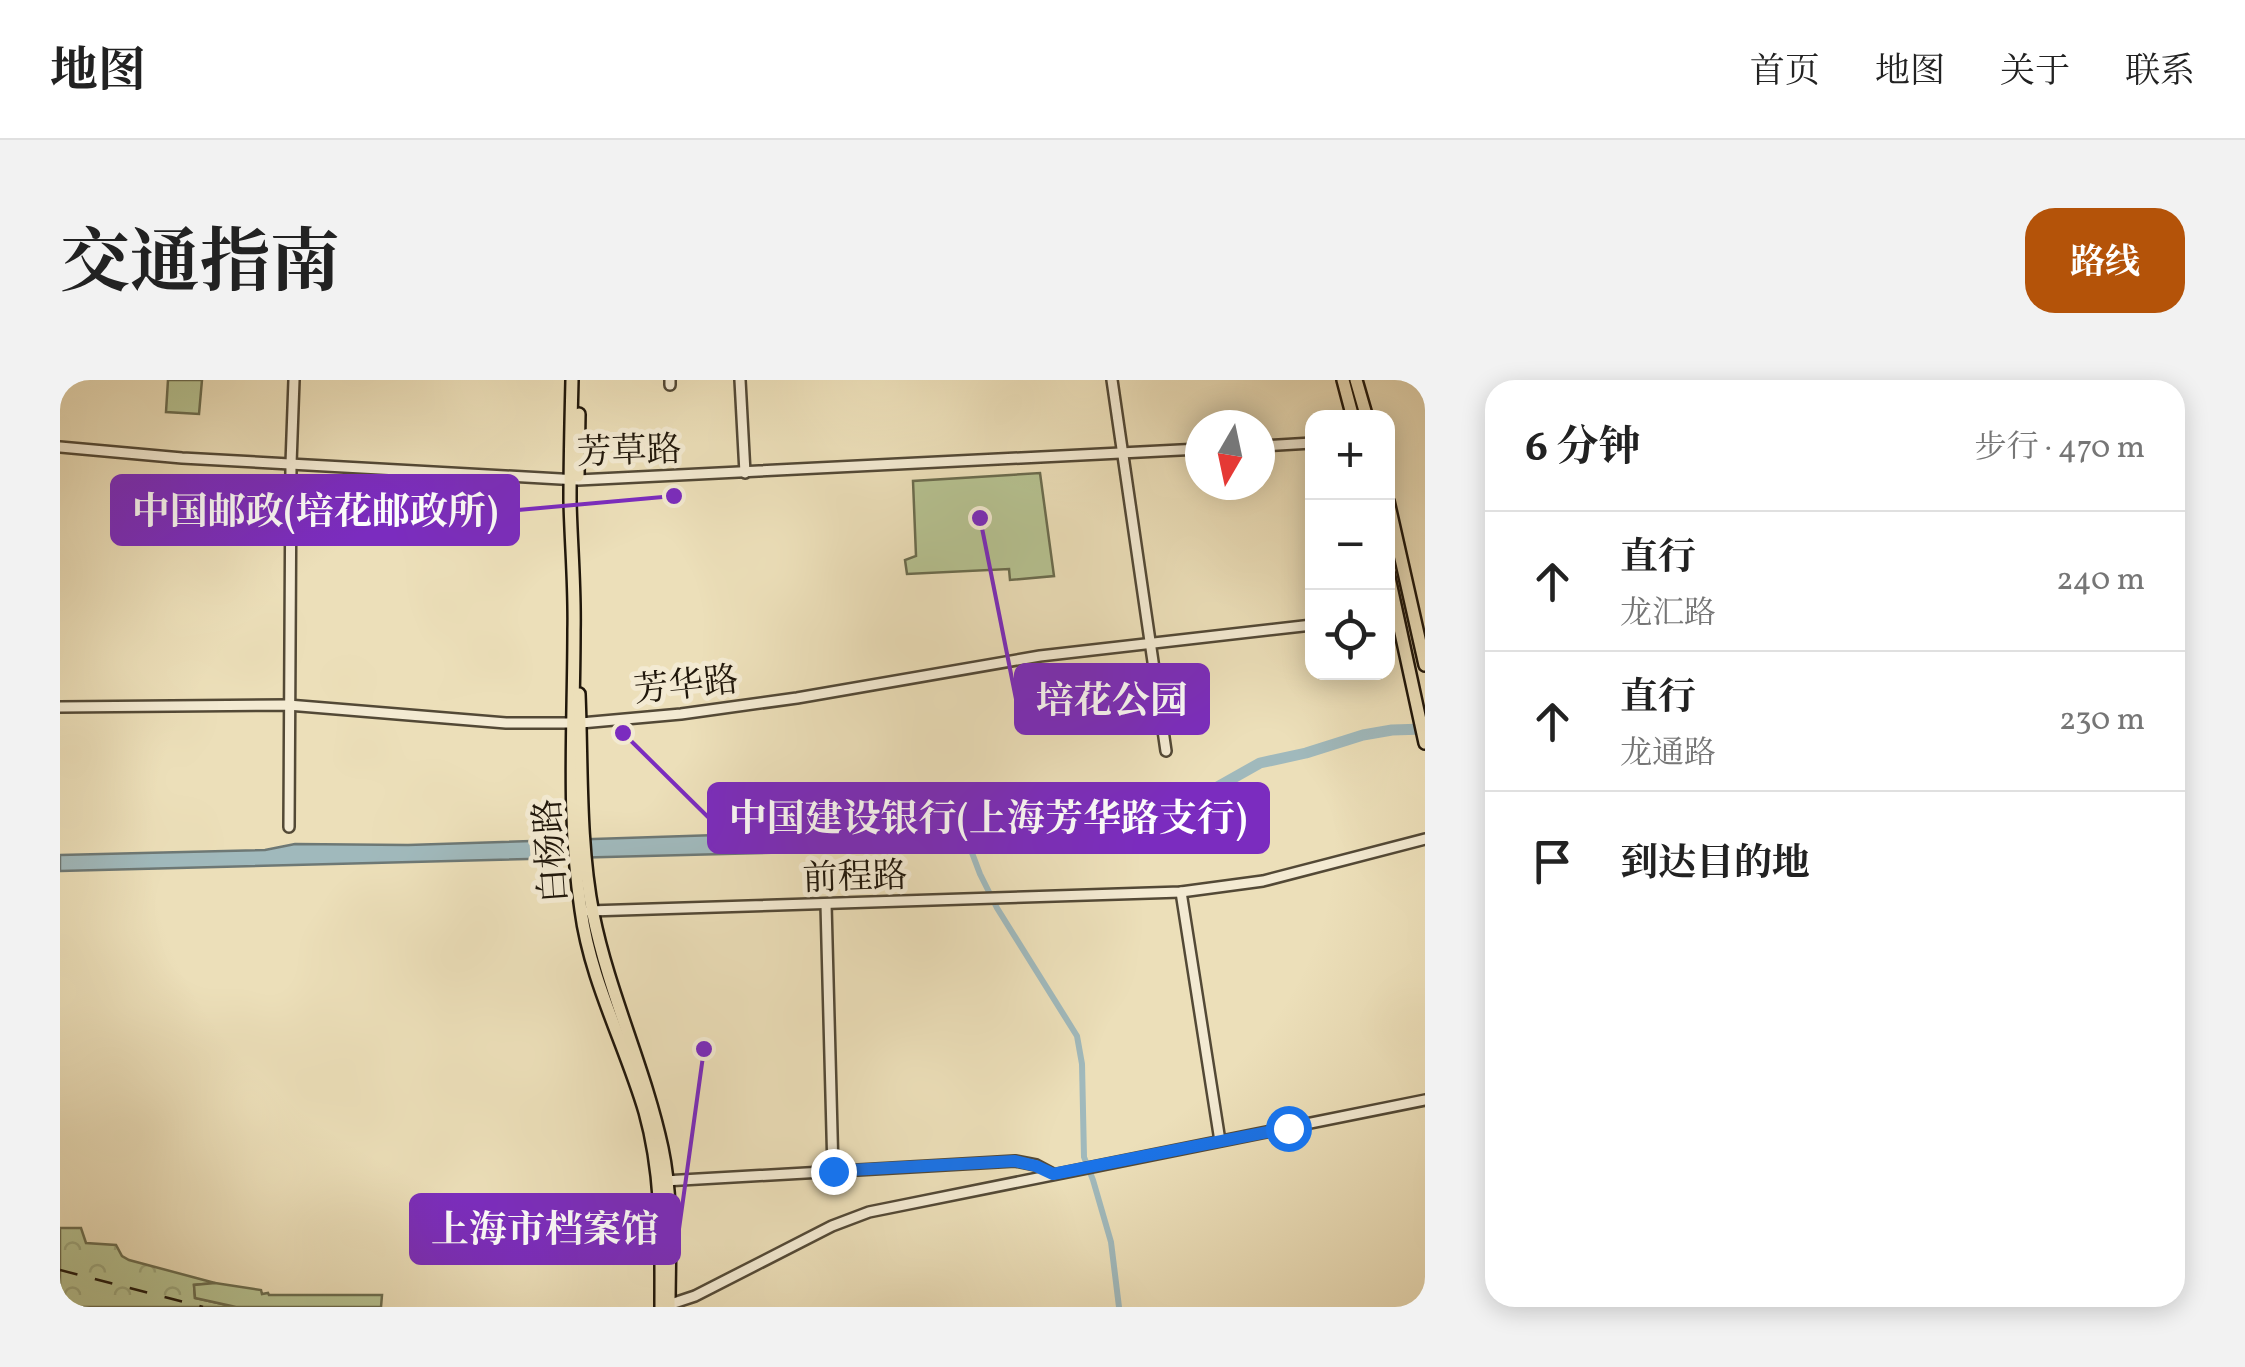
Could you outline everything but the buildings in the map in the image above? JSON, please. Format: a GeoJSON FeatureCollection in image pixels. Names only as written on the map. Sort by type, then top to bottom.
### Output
{"type":"FeatureCollection","features":[{"type":"Feature","properties":{"kind":"main road","name":"白杨路"},"geometry":{"type":"LineString","coordinates":[[572,380],[576,723],[586,911],[600,986],[644,1111],[663,1181],[664,1306]]}},
{"type":"Feature","properties":{"kind":"main road","name":"白杨路"},"geometry":{"type":"LineString","coordinates":[[574,480],[580,380]]}},
{"type":"Feature","properties":{"kind":"main road"},"geometry":{"type":"LineString","coordinates":[[1343,380],[1350,410]]}},
{"type":"Feature","properties":{"kind":"main road"},"geometry":{"type":"LineString","coordinates":[[1356,380],[1365,410]]}},
{"type":"Feature","properties":{"kind":"main road"},"geometry":{"type":"LineString","coordinates":[[1395,532],[1425,664]]}},
{"type":"Feature","properties":{"kind":"main road"},"geometry":{"type":"LineString","coordinates":[[1395,625],[1425,743]]}},
{"type":"Feature","properties":{"kind":"street"},"geometry":{"type":"LineString","coordinates":[[289,828],[294,380]]}},
{"type":"Feature","properties":{"kind":"street"},"geometry":{"type":"LineString","coordinates":[[740,380],[746,473]]}},
{"type":"Feature","properties":{"kind":"street"},"geometry":{"type":"LineString","coordinates":[[1112,380],[1166,751]]}},
{"type":"Feature","properties":{"kind":"street"},"geometry":{"type":"LineString","coordinates":[[1275,445],[1305,443]]}},
{"type":"Feature","properties":{"kind":"street","name":"芳草路"},"geometry":{"type":"LineString","coordinates":[[60,447],[122,454],[574,480],[1185,449]]}},
{"type":"Feature","properties":{"kind":"street"},"geometry":{"type":"LineString","coordinates":[[1395,617],[1414,613]]}},
{"type":"Feature","properties":{"kind":"street","name":"芳华路"},"geometry":{"type":"LineString","coordinates":[[60,707],[288,704],[506,723],[576,723],[755,704],[1040,656],[1305,626]]}},
{"type":"Feature","properties":{"kind":"street","name":"前程路"},"geometry":{"type":"LineString","coordinates":[[586,911],[1181,892],[1263,882],[1425,839]]}},
{"type":"Feature","properties":{"kind":"street"},"geometry":{"type":"LineString","coordinates":[[1181,892],[1220,1141]]}},
{"type":"Feature","properties":{"kind":"street"},"geometry":{"type":"LineString","coordinates":[[826,904],[833,1171]]}},
{"type":"Feature","properties":{"kind":"street"},"geometry":{"type":"LineString","coordinates":[[664,1306],[696,1296],[859,1215],[1425,1100]]}},
{"type":"Feature","properties":{"kind":"street"},"geometry":{"type":"LineString","coordinates":[[663,1181],[1015,1161],[1053,1174]]}},
{"type":"Feature","properties":{"kind":"green space"},"geometry":{"type":"Polygon","coordinates":[[[168,380],[202,380],[199,414],[166,412],[168,380]]]}},
{"type":"Feature","properties":{"kind":"green space"},"geometry":{"type":"Polygon","coordinates":[[[1040,473],[1054,576],[1010,580],[1009,569],[907,574],[905,560],[916,556],[913,481],[1040,473]]]}},
{"type":"Feature","properties":{"kind":"green space"},"geometry":{"type":"Polygon","coordinates":[[[60,1228],[81,1228],[86,1243],[116,1245],[129,1260],[215,1283],[194,1285],[195,1298],[236,1307],[60,1307],[60,1228]]]}},
{"type":"Feature","properties":{"kind":"green space"},"geometry":{"type":"Polygon","coordinates":[[[215,1283],[261,1290],[269,1295],[382,1295],[381,1307],[236,1307],[195,1298],[194,1285],[215,1283]]]}},
{"type":"Feature","properties":{"kind":"water"},"geometry":{"type":"Polygon","coordinates":[[[955,824],[954,848],[60,871],[60,855],[265,850],[295,844],[408,845],[875,830],[955,824]]]}},
{"type":"Feature","properties":{"kind":"waterway"},"geometry":{"type":"LineString","coordinates":[[941,838],[1164,804],[1212,790],[1260,763],[1363,735],[1425,729]]}},
{"type":"Feature","properties":{"kind":"waterway"},"geometry":{"type":"LineString","coordinates":[[966,837],[997,908],[1077,1036],[1082,1064],[1084,1157],[1111,1242],[1119,1307]]}},
{"type":"Feature","properties":{"kind":"railway"},"geometry":{"type":"LineString","coordinates":[[60,1270],[203,1307]]}},
{"type":"Feature","properties":{"kind":"place","name":"中国邮政(培花邮政所)"},"geometry":{"type":"Point","coordinates":[674,496]}},
{"type":"Feature","properties":{"kind":"place","name":"培花公园"},"geometry":{"type":"Point","coordinates":[980,518]}},
{"type":"Feature","properties":{"kind":"place","name":"中国建设银行(上海芳华路支行)"},"geometry":{"type":"Point","coordinates":[623,733]}},
{"type":"Feature","properties":{"kind":"place","name":"上海市档案馆"},"geometry":{"type":"Point","coordinates":[704,1049]}},
{"type":"Feature","properties":{"kind":"route"},"geometry":{"type":"LineString","coordinates":[[833,1171],[1015,1161],[1053,1174],[1288,1128]]}}]}
